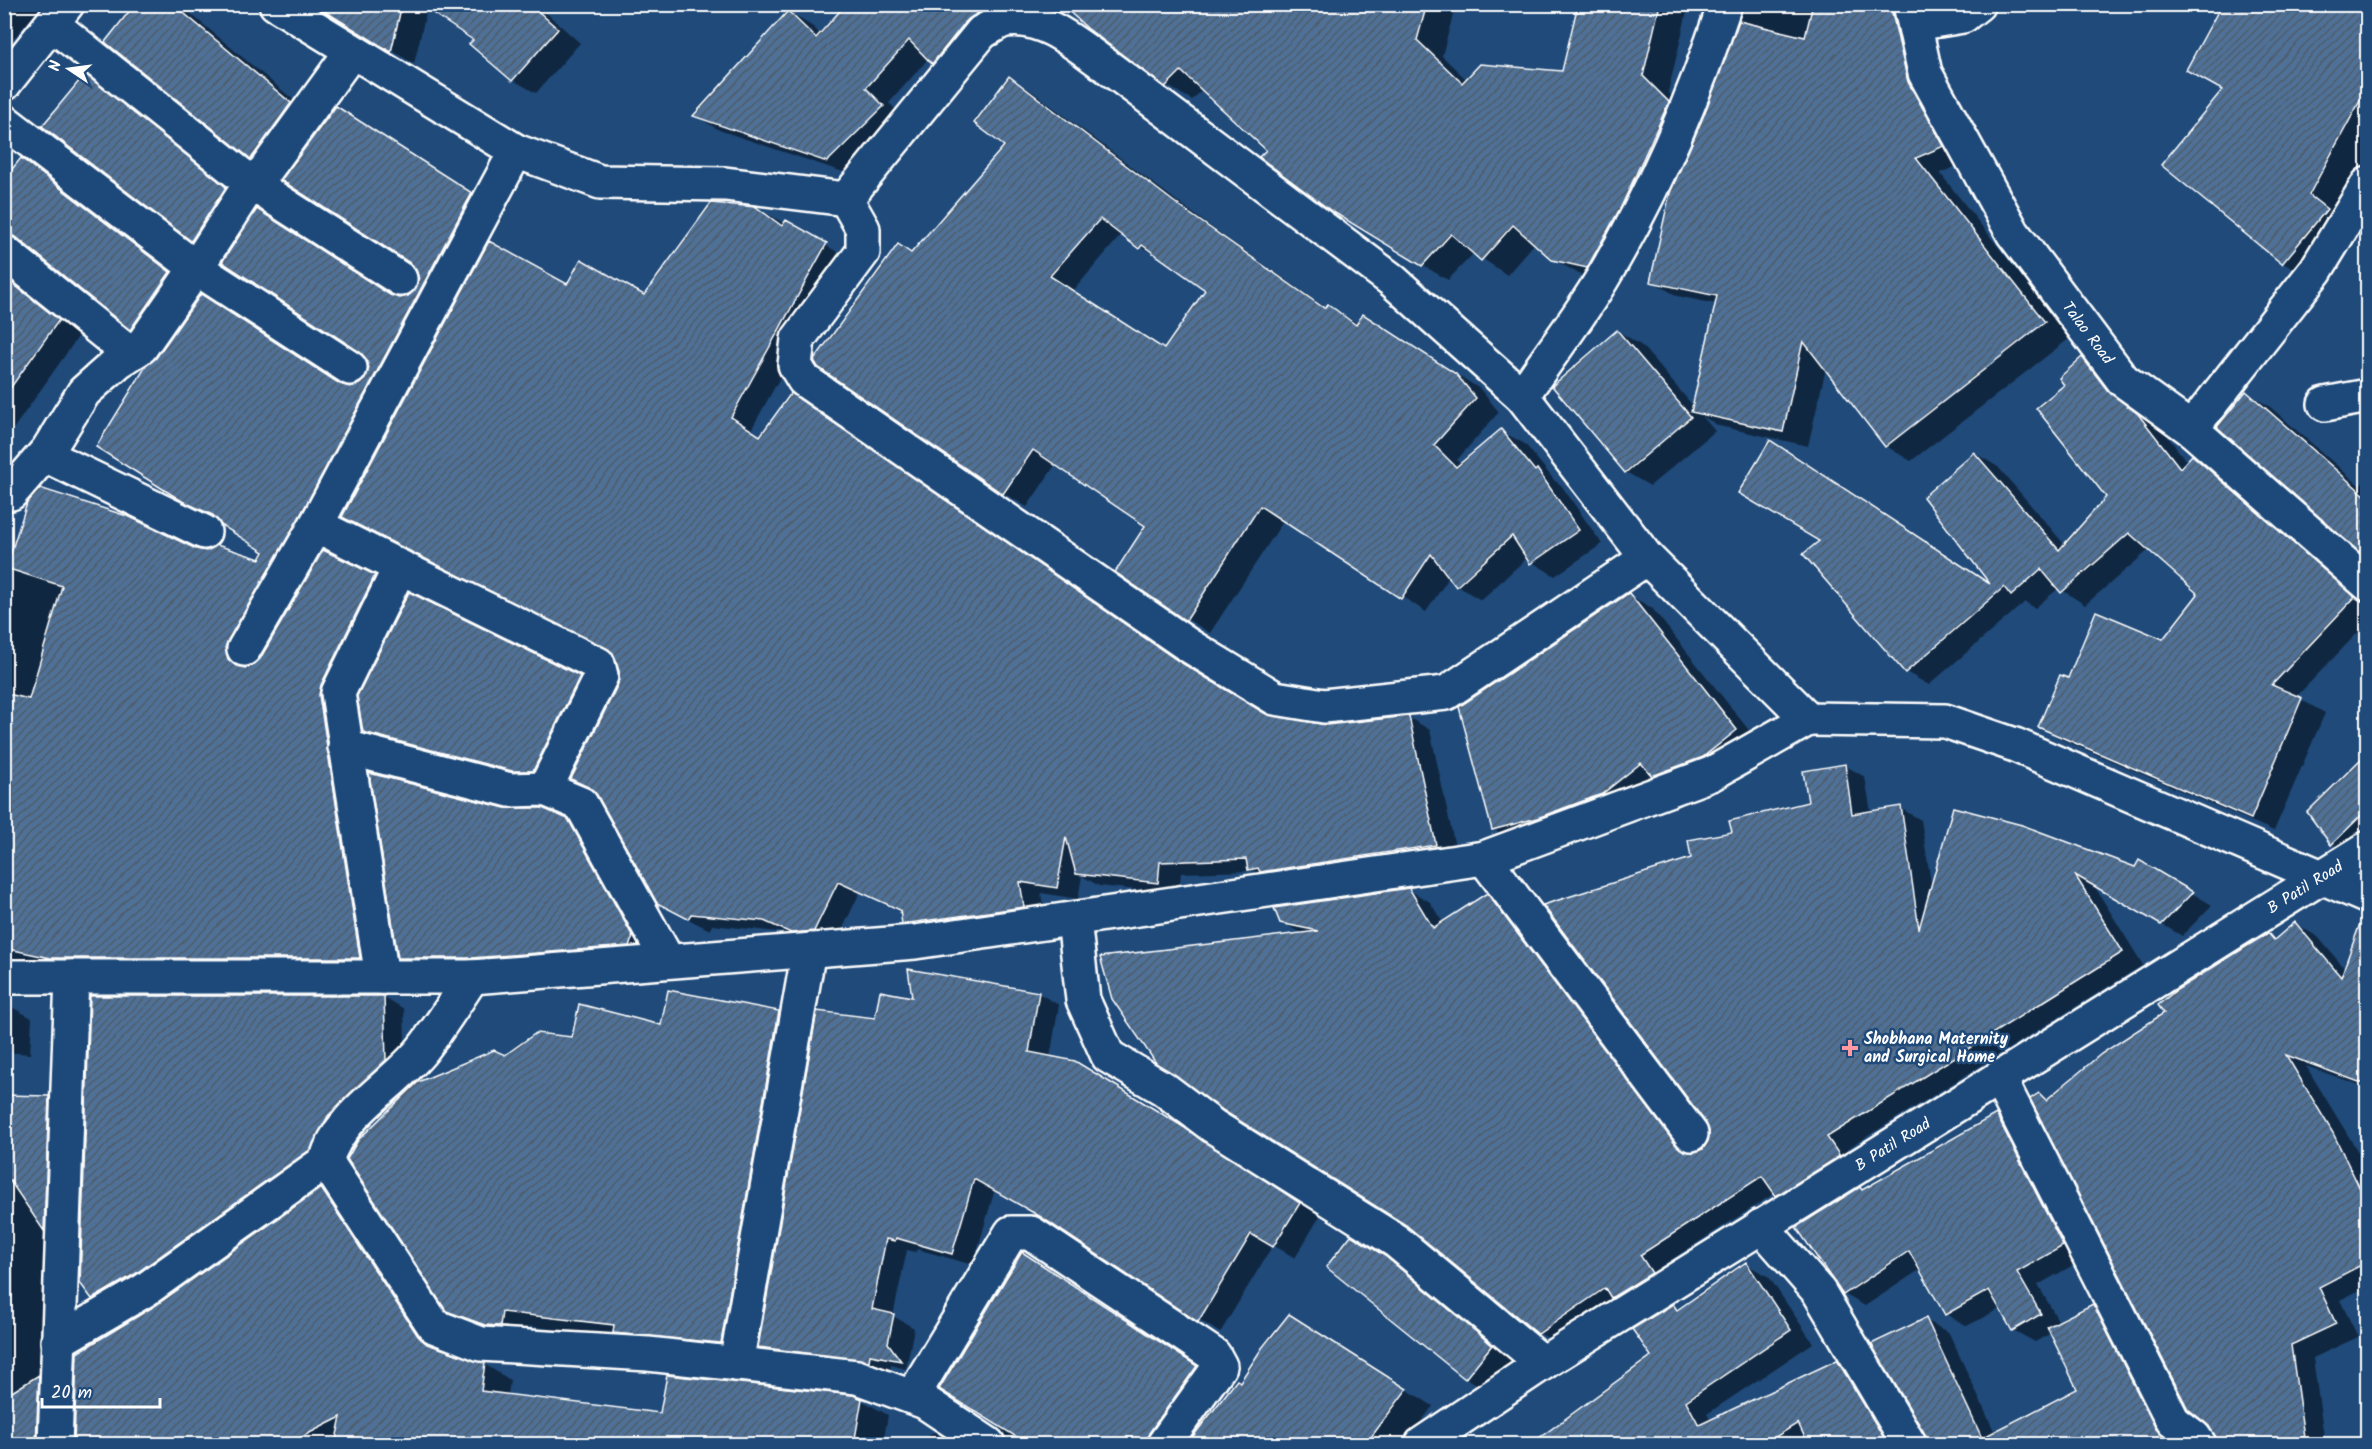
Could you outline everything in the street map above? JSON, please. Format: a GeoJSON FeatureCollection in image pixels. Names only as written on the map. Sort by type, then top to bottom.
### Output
{"type":"FeatureCollection","features":[{"type":"Feature","properties":{"kind":"street"},"geometry":{"type":"LineString","coordinates":[[276,4],[516,151],[600,182],[725,183],[846,199]]}},
{"type":"Feature","properties":{"kind":"street"},"geometry":{"type":"LineString","coordinates":[[1522,396],[1602,279],[1652,184],[1707,59],[1725,4]]}},
{"type":"Feature","properties":{"kind":"street"},"geometry":{"type":"LineString","coordinates":[[1912,14],[1963,16],[1978,4]]}},
{"type":"Feature","properties":{"kind":"street"},"geometry":{"type":"LineString","coordinates":[[846,199],[982,32],[1005,12],[1056,31],[1104,64],[1392,280],[1522,396],[1647,558],[1808,719]]}},
{"type":"Feature","properties":{"kind":"street"},"geometry":{"type":"LineString","coordinates":[[4,84],[60,14],[251,183],[400,279]]}},
{"type":"Feature","properties":{"kind":"street","name":"Talao Road"},"geometry":{"type":"LineString","coordinates":[[1912,14],[1925,73],[2013,233],[2123,380],[2191,429],[2367,584]]}},
{"type":"Feature","properties":{"kind":"street"},"geometry":{"type":"LineString","coordinates":[[11,494],[45,455],[84,392],[129,353],[141,347],[251,183],[265,171],[352,51]]}},
{"type":"Feature","properties":{"kind":"street"},"geometry":{"type":"LineString","coordinates":[[4,121],[196,268],[350,368]]}},
{"type":"Feature","properties":{"kind":"street"},"geometry":{"type":"LineString","coordinates":[[244,649],[316,525],[516,151]]}},
{"type":"Feature","properties":{"kind":"street"},"geometry":{"type":"LineString","coordinates":[[2191,429],[2316,270],[2367,184]]}},
{"type":"Feature","properties":{"kind":"street"},"geometry":{"type":"LineString","coordinates":[[846,199],[863,229],[863,252],[798,339],[795,365],[804,380],[1188,645],[1275,699],[1324,706],[1446,693],[1647,558]]}},
{"type":"Feature","properties":{"kind":"street"},"geometry":{"type":"LineString","coordinates":[[4,252],[129,353]]}},
{"type":"Feature","properties":{"kind":"street"},"geometry":{"type":"LineString","coordinates":[[2325,404],[2367,396]]}},
{"type":"Feature","properties":{"kind":"street"},"geometry":{"type":"LineString","coordinates":[[45,455],[204,532]]}},
{"type":"Feature","properties":{"kind":"street"},"geometry":{"type":"LineString","coordinates":[[316,525],[598,664],[601,676],[545,789]]}},
{"type":"Feature","properties":{"kind":"street"},"geometry":{"type":"LineString","coordinates":[[382,977],[338,693],[400,567]]}},
{"type":"Feature","properties":{"kind":"street"},"geometry":{"type":"LineString","coordinates":[[4,977],[472,977],[915,942],[1484,858],[1711,774],[1808,719],[1945,721],[2015,745],[2367,897]]}},
{"type":"Feature","properties":{"kind":"street"},"geometry":{"type":"LineString","coordinates":[[345,747],[510,790],[545,789],[581,804],[668,961]]}},
{"type":"Feature","properties":{"kind":"street","name":"B Patil Road"},"geometry":{"type":"LineString","coordinates":[[1422,1444],[1543,1363],[2367,848]]}},
{"type":"Feature","properties":{"kind":"street"},"geometry":{"type":"LineString","coordinates":[[1484,858],[1691,1134]]}},
{"type":"Feature","properties":{"kind":"street"},"geometry":{"type":"LineString","coordinates":[[1074,919],[1083,1000],[1108,1056],[1164,1089],[1213,1126],[1396,1241],[1543,1363]]}},
{"type":"Feature","properties":{"kind":"street"},"geometry":{"type":"LineString","coordinates":[[736,1364],[809,950]]}},
{"type":"Feature","properties":{"kind":"street"},"geometry":{"type":"LineString","coordinates":[[55,1444],[72,977]]}},
{"type":"Feature","properties":{"kind":"street"},"geometry":{"type":"LineString","coordinates":[[58,1341],[145,1290],[326,1161],[331,1143],[364,1106],[421,1051],[472,977]]}},
{"type":"Feature","properties":{"kind":"street"},"geometry":{"type":"LineString","coordinates":[[1999,1078],[2174,1421],[2199,1444]]}},
{"type":"Feature","properties":{"kind":"street"},"geometry":{"type":"LineString","coordinates":[[326,1161],[434,1326],[481,1344],[648,1354],[857,1377],[925,1402],[987,1444]]}},
{"type":"Feature","properties":{"kind":"street"},"geometry":{"type":"LineString","coordinates":[[1761,1226],[1819,1292],[1909,1444]]}},
{"type":"Feature","properties":{"kind":"street"},"geometry":{"type":"LineString","coordinates":[[912,1397],[1011,1233],[1031,1233],[1214,1355],[1220,1366],[1164,1444]]}},
{"type":"Feature","properties":{"kind":"building"},"geometry":{"type":"Polygon","coordinates":[[[135,4],[173,4],[291,103],[251,159],[105,42],[135,4]]]}},
{"type":"Feature","properties":{"kind":"building"},"geometry":{"type":"Polygon","coordinates":[[[313,4],[402,4],[391,52],[313,4]]]}},
{"type":"Feature","properties":{"kind":"building"},"geometry":{"type":"Polygon","coordinates":[[[419,4],[530,4],[558,29],[512,81],[469,44],[473,40],[419,4]]]}},
{"type":"Feature","properties":{"kind":"building"},"geometry":{"type":"Polygon","coordinates":[[[846,4],[992,4],[967,20],[932,64],[909,40],[866,88],[884,106],[827,162],[693,116],[788,11],[816,38],[846,4]]]}},
{"type":"Feature","properties":{"kind":"building"},"geometry":{"type":"Polygon","coordinates":[[[1061,4],[1427,4],[1417,40],[1462,83],[1480,64],[1562,71],[1578,4],[1660,4],[1643,76],[1669,102],[1622,205],[1587,268],[1552,260],[1513,225],[1481,261],[1451,234],[1422,266],[1330,210],[1259,157],[1266,150],[1181,71],[1165,87],[1087,28],[1061,4]]]}},
{"type":"Feature","properties":{"kind":"building"},"geometry":{"type":"Polygon","coordinates":[[[1813,4],[1890,4],[1908,82],[1944,146],[1916,158],[2045,322],[1885,447],[1803,341],[1783,432],[1691,412],[1717,296],[1650,282],[1670,193],[1703,117],[1739,21],[1805,37],[1813,4]]]}},
{"type":"Feature","properties":{"kind":"building"},"geometry":{"type":"Polygon","coordinates":[[[2222,4],[2367,4],[2367,88],[2309,195],[2327,209],[2282,264],[2161,165],[2222,90],[2186,70],[2222,4]]]}},
{"type":"Feature","properties":{"kind":"building"},"geometry":{"type":"Polygon","coordinates":[[[85,74],[226,187],[191,241],[42,126],[85,74]]]}},
{"type":"Feature","properties":{"kind":"building"},"geometry":{"type":"Polygon","coordinates":[[[1009,76],[1186,211],[1324,308],[1328,304],[1356,325],[1363,314],[1456,374],[1476,398],[1434,445],[1456,467],[1501,429],[1535,471],[1537,469],[1579,530],[1530,564],[1512,536],[1456,587],[1431,554],[1401,599],[1260,506],[1186,621],[1115,572],[1145,526],[1033,450],[1003,494],[818,367],[814,360],[898,244],[911,253],[1004,146],[974,123],[1009,76]],[[1100,219],[1050,276],[1164,349],[1205,290],[1142,245],[1139,249],[1100,219]]]}},
{"type":"Feature","properties":{"kind":"building"},"geometry":{"type":"Polygon","coordinates":[[[336,106],[472,193],[300,516],[225,648],[228,659],[235,665],[245,668],[260,659],[323,550],[375,575],[321,685],[319,695],[360,958],[50,958],[4,948],[4,693],[29,699],[62,586],[6,568],[27,503],[40,488],[130,517],[196,549],[206,551],[217,545],[260,559],[264,552],[221,525],[213,515],[182,501],[96,447],[146,366],[156,358],[201,294],[340,384],[350,387],[365,379],[369,368],[360,352],[222,262],[257,209],[390,295],[400,298],[408,296],[415,290],[419,279],[410,263],[281,180],[336,106]]]}},
{"type":"Feature","properties":{"kind":"building"},"geometry":{"type":"Polygon","coordinates":[[[21,158],[170,272],[130,330],[16,237],[4,234],[4,179],[21,158]]]}},
{"type":"Feature","properties":{"kind":"building"},"geometry":{"type":"Polygon","coordinates":[[[711,203],[756,207],[782,226],[786,220],[827,243],[731,417],[760,436],[791,393],[1177,660],[1266,714],[1326,725],[1409,716],[1436,845],[1260,872],[1258,868],[1248,870],[1246,859],[1160,862],[1158,883],[1076,874],[1066,837],[1057,888],[1020,882],[1024,907],[902,924],[900,910],[838,882],[814,931],[791,933],[764,921],[691,914],[688,919],[657,903],[597,795],[588,787],[571,779],[618,684],[619,671],[613,653],[342,517],[489,241],[567,284],[581,259],[644,295],[711,203]]]}},
{"type":"Feature","properties":{"kind":"building"},"geometry":{"type":"Polygon","coordinates":[[[4,277],[59,320],[4,397],[4,277]]]}},
{"type":"Feature","properties":{"kind":"building"},"geometry":{"type":"Polygon","coordinates":[[[1617,330],[1691,417],[1625,473],[1552,386],[1617,330]]]}},
{"type":"Feature","properties":{"kind":"building"},"geometry":{"type":"Polygon","coordinates":[[[2082,357],[2108,391],[2138,414],[2180,468],[2192,455],[2355,597],[2272,685],[2302,698],[2251,819],[2038,727],[2060,675],[2068,678],[2096,611],[2163,639],[2198,594],[2129,533],[2061,593],[2041,569],[2011,596],[2004,587],[1905,673],[1803,554],[1819,541],[1738,493],[1770,440],[1990,584],[1923,497],[1974,452],[2059,550],[2106,497],[2036,408],[2064,385],[2059,378],[2082,357]]]}},
{"type":"Feature","properties":{"kind":"building"},"geometry":{"type":"Polygon","coordinates":[[[2246,391],[2367,497],[2367,559],[2217,427],[2246,391]]]}},
{"type":"Feature","properties":{"kind":"building"},"geometry":{"type":"Polygon","coordinates":[[[409,592],[580,676],[533,771],[512,771],[363,732],[357,696],[409,592]]]}},
{"type":"Feature","properties":{"kind":"building"},"geometry":{"type":"Polygon","coordinates":[[[1629,593],[1737,730],[1703,757],[1652,776],[1641,763],[1602,794],[1537,818],[1492,830],[1459,707],[1629,593]]]}},
{"type":"Feature","properties":{"kind":"building"},"geometry":{"type":"Polygon","coordinates":[[[2367,753],[2367,810],[2331,845],[2307,812],[2367,753]]]}},
{"type":"Feature","properties":{"kind":"building"},"geometry":{"type":"Polygon","coordinates":[[[1845,764],[1852,814],[1901,806],[1919,929],[1953,807],[2022,825],[2135,867],[2139,860],[2193,892],[2161,925],[2075,875],[2123,952],[1827,1137],[1840,1156],[1776,1196],[1762,1176],[1640,1255],[1652,1273],[1611,1298],[1605,1288],[1538,1334],[1406,1225],[1224,1111],[1156,1063],[1112,999],[1100,957],[1318,931],[1280,923],[1274,908],[1409,888],[1433,928],[1487,893],[1676,1145],[1684,1151],[1694,1152],[1703,1149],[1708,1141],[1709,1131],[1706,1123],[1543,905],[1691,858],[1688,840],[1732,832],[1729,821],[1808,802],[1803,771],[1845,764]]]}},
{"type":"Feature","properties":{"kind":"building"},"geometry":{"type":"Polygon","coordinates":[[[369,773],[505,808],[542,808],[568,819],[633,937],[629,946],[471,958],[398,958],[369,773]]]}},
{"type":"Feature","properties":{"kind":"building"},"geometry":{"type":"Polygon","coordinates":[[[2363,915],[2367,915],[2367,1085],[2286,1055],[2333,1133],[2367,1203],[2367,1262],[2319,1287],[2336,1324],[2291,1345],[2305,1444],[2217,1444],[2209,1426],[2188,1409],[2030,1099],[2039,1093],[2046,1100],[2101,1054],[2164,1013],[2158,1005],[2175,991],[2268,933],[2274,940],[2295,922],[2341,977],[2363,915]]]}},
{"type":"Feature","properties":{"kind":"building"},"geometry":{"type":"Polygon","coordinates":[[[908,969],[1039,992],[1029,1052],[1075,1061],[1182,1126],[1300,1203],[1273,1247],[1251,1234],[1198,1322],[1041,1217],[974,1179],[952,1254],[896,1238],[895,1241],[886,1239],[872,1309],[894,1314],[888,1343],[901,1361],[870,1355],[869,1361],[758,1347],[817,1011],[875,1018],[880,991],[912,997],[908,969]]]}},
{"type":"Feature","properties":{"kind":"building"},"geometry":{"type":"Polygon","coordinates":[[[668,990],[779,1011],[721,1343],[613,1333],[614,1325],[502,1312],[500,1326],[485,1325],[446,1311],[347,1159],[358,1140],[418,1082],[494,1050],[505,1055],[536,1033],[572,1037],[579,1004],[661,1025],[668,990]]]}},
{"type":"Feature","properties":{"kind":"building"},"geometry":{"type":"Polygon","coordinates":[[[90,996],[384,996],[386,1060],[328,1116],[311,1149],[135,1274],[92,1299],[80,1283],[90,996]]]}},
{"type":"Feature","properties":{"kind":"building"},"geometry":{"type":"Polygon","coordinates":[[[4,1095],[49,1096],[44,1231],[4,1172],[4,1095]]]}},
{"type":"Feature","properties":{"kind":"building"},"geometry":{"type":"Polygon","coordinates":[[[1996,1114],[2063,1246],[2017,1272],[2041,1314],[2012,1331],[1989,1290],[1945,1315],[1909,1251],[1843,1295],[1796,1227],[1860,1187],[1862,1190],[1996,1114]]]}},
{"type":"Feature","properties":{"kind":"building"},"geometry":{"type":"Polygon","coordinates":[[[321,1188],[418,1336],[427,1344],[485,1363],[481,1391],[660,1413],[667,1375],[853,1395],[862,1399],[854,1444],[335,1444],[341,1417],[288,1444],[74,1444],[77,1353],[156,1305],[321,1188]]]}},
{"type":"Feature","properties":{"kind":"building"},"geometry":{"type":"Polygon","coordinates":[[[1351,1235],[1385,1256],[1492,1345],[1465,1379],[1326,1267],[1351,1235]]]}},
{"type":"Feature","properties":{"kind":"building"},"geometry":{"type":"Polygon","coordinates":[[[1022,1252],[1197,1366],[1149,1433],[1146,1444],[1028,1444],[939,1389],[1022,1252]]]}},
{"type":"Feature","properties":{"kind":"building"},"geometry":{"type":"Polygon","coordinates":[[[1746,1262],[1791,1330],[1686,1401],[1699,1425],[1837,1360],[1888,1444],[1808,1444],[1798,1423],[1764,1444],[1531,1444],[1651,1356],[1632,1329],[1673,1304],[1677,1310],[1746,1262]]]}},
{"type":"Feature","properties":{"kind":"building"},"geometry":{"type":"Polygon","coordinates":[[[2093,1304],[2156,1429],[2173,1444],[1928,1444],[1925,1434],[1871,1344],[1926,1318],[1982,1438],[2077,1389],[2047,1327],[2093,1304]]]}},
{"type":"Feature","properties":{"kind":"building"},"geometry":{"type":"Polygon","coordinates":[[[1289,1314],[1407,1389],[1366,1444],[1187,1444],[1237,1380],[1240,1382],[1262,1348],[1289,1314]]]}},
{"type":"Feature","properties":{"kind":"building"},"geometry":{"type":"Polygon","coordinates":[[[39,1375],[36,1444],[4,1444],[4,1397],[39,1375]]]}},
{"type":"Feature","properties":{"kind":"place","name":"Shobhana Maternity and Surgical Home"},"geometry":{"type":"Point","coordinates":[1850,1048]}}]}
